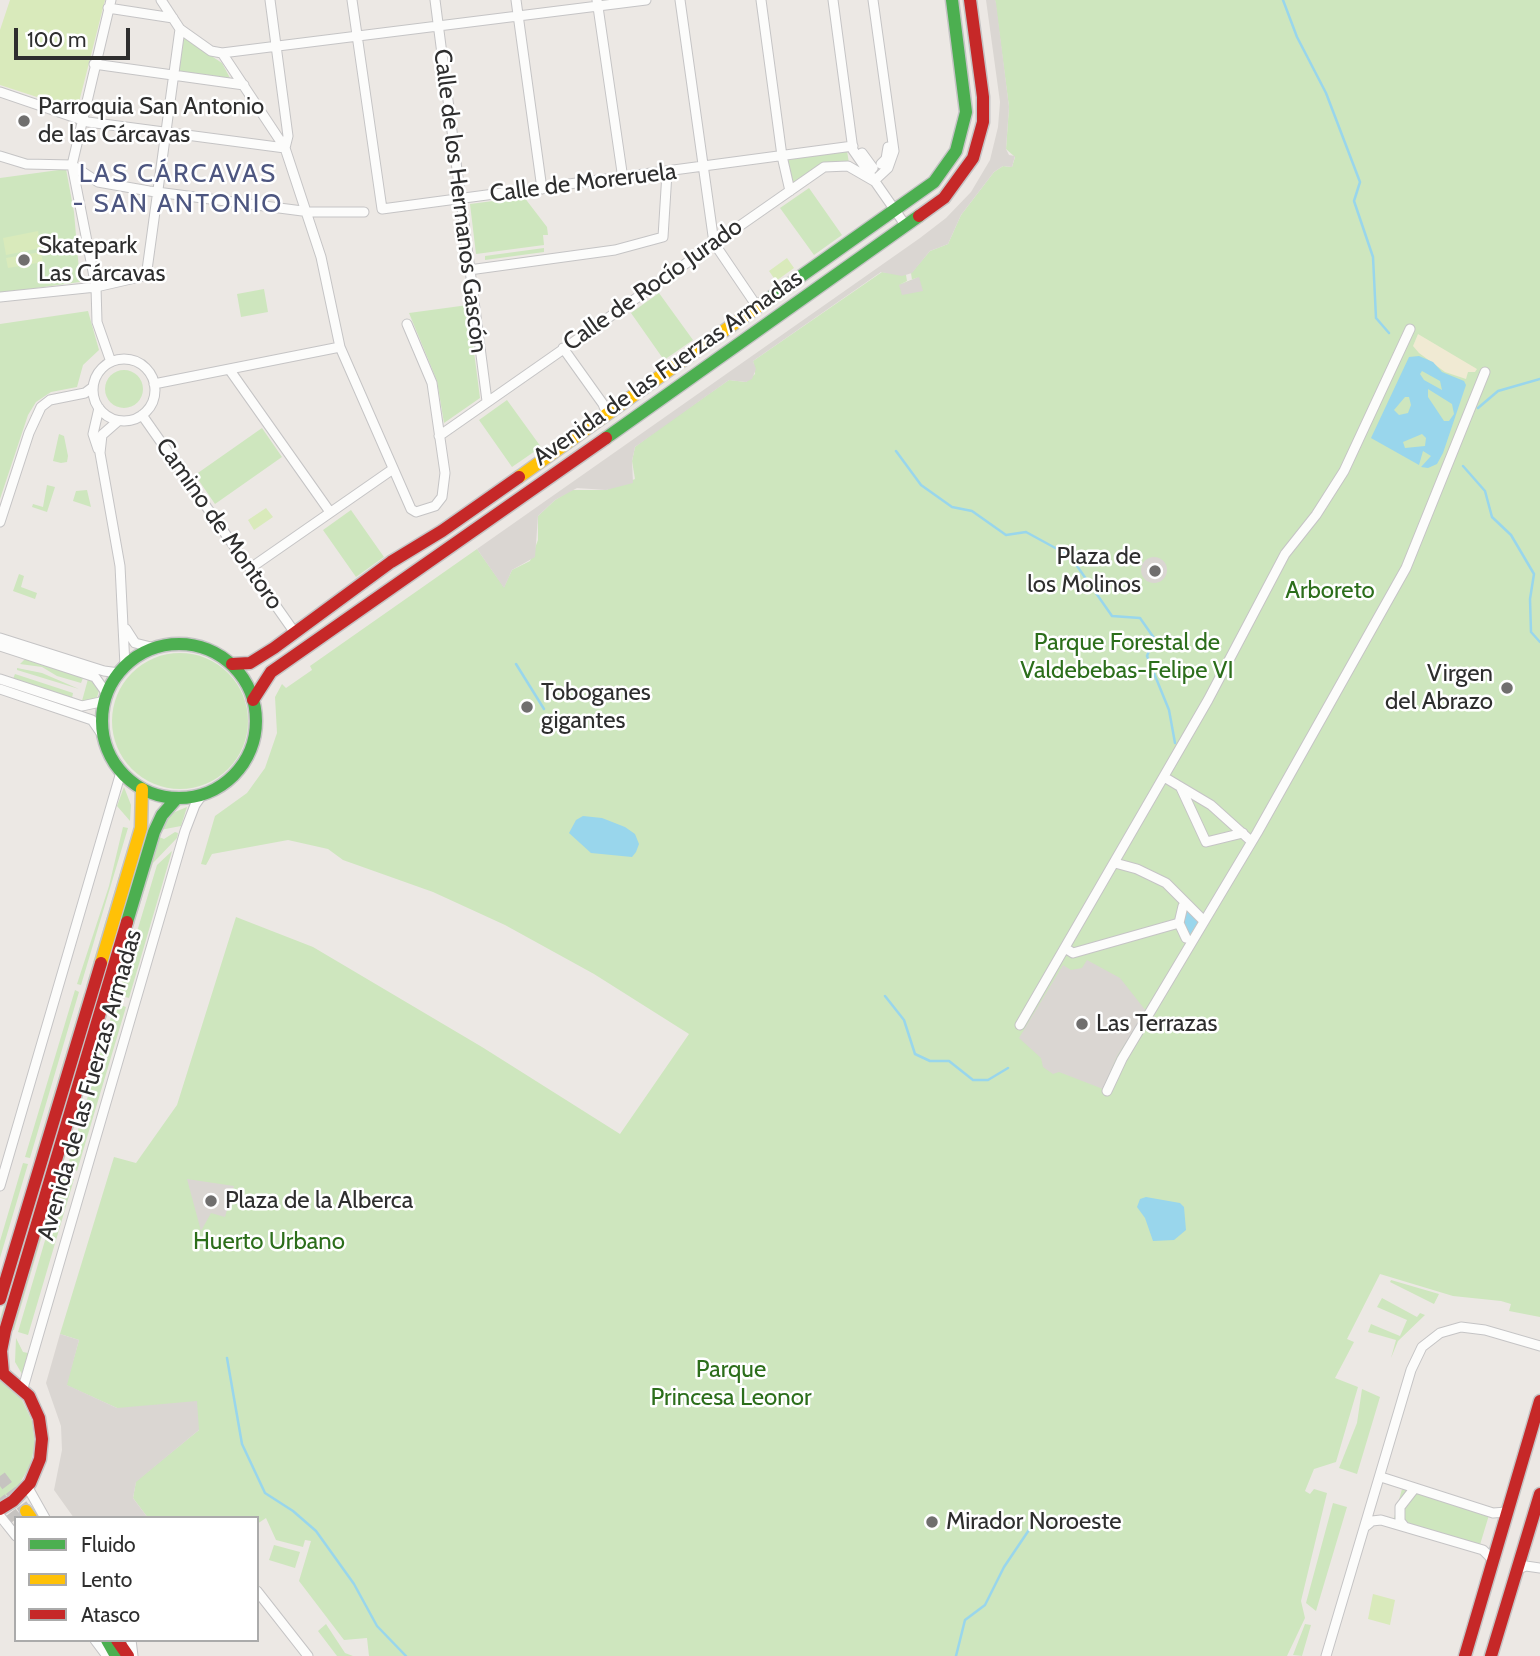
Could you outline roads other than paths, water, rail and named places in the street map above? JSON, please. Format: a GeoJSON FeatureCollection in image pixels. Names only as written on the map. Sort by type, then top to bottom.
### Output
{"type":"FeatureCollection","features":[{"type":"Feature","properties":{"kind":"street"},"geometry":{"type":"LineString","coordinates":[[161,0],[180,29],[211,51],[222,53],[519,18],[598,3],[646,0]]}},
{"type":"Feature","properties":{"kind":"street"},"geometry":{"type":"LineString","coordinates":[[352,0],[357,37]]}},
{"type":"Feature","properties":{"kind":"street","name":"Calle de los Hermanos Gascón"},"geometry":{"type":"LineString","coordinates":[[435,0],[487,401]]}},
{"type":"Feature","properties":{"kind":"street"},"geometry":{"type":"LineString","coordinates":[[516,0],[542,189]]}},
{"type":"Feature","properties":{"kind":"street","name":"Calle de Moreruela"},"geometry":{"type":"LineString","coordinates":[[680,0],[702,167]]}},
{"type":"Feature","properties":{"kind":"street"},"geometry":{"type":"LineString","coordinates":[[761,0],[782,156],[790,191]]}},
{"type":"Feature","properties":{"kind":"street"},"geometry":{"type":"LineString","coordinates":[[833,0],[853,146],[906,226]]}},
{"type":"Feature","properties":{"kind":"street"},"geometry":{"type":"LineString","coordinates":[[873,0],[894,151],[888,168],[874,181]]}},
{"type":"Feature","properties":{"kind":"street","name":"Avenida de las Fuerzas Armadas"},"geometry":{"type":"LineString","coordinates":[[232,664],[256,660],[391,562],[442,531],[801,275],[895,212],[941,176],[952,160],[962,134],[966,99],[952,0]]}},
{"type":"Feature","properties":{"kind":"street","name":"Avenida de las Fuerzas Armadas"},"geometry":{"type":"LineString","coordinates":[[253,700],[262,681],[271,672],[906,226],[951,190],[976,150],[983,122],[983,97],[970,0]]}},
{"type":"Feature","properties":{"kind":"street"},"geometry":{"type":"LineString","coordinates":[[598,3],[623,180]]}},
{"type":"Feature","properties":{"kind":"street"},"geometry":{"type":"LineString","coordinates":[[111,362],[97,322],[96,287],[72,165],[109,4],[173,18]]}},
{"type":"Feature","properties":{"kind":"street"},"geometry":{"type":"LineString","coordinates":[[271,4],[288,135],[285,148]]}},
{"type":"Feature","properties":{"kind":"street"},"geometry":{"type":"LineString","coordinates":[[0,297],[96,287],[144,276],[180,29]]}},
{"type":"Feature","properties":{"kind":"street","name":"Calle de Moreruela"},"geometry":{"type":"LineString","coordinates":[[357,37],[382,209],[623,180],[853,146]]}},
{"type":"Feature","properties":{"kind":"street"},"geometry":{"type":"LineString","coordinates":[[222,53],[285,148],[327,282],[340,347],[411,509],[425,511],[435,506],[444,488],[439,436],[432,383],[407,324]]}},
{"type":"Feature","properties":{"kind":"street"},"geometry":{"type":"LineString","coordinates":[[94,64],[244,85]]}},
{"type":"Feature","properties":{"kind":"street"},"geometry":{"type":"LineString","coordinates":[[0,92],[88,122],[285,148]]}},
{"type":"Feature","properties":{"kind":"street"},"geometry":{"type":"LineString","coordinates":[[862,153],[878,167],[886,159],[888,147]]}},
{"type":"Feature","properties":{"kind":"street"},"geometry":{"type":"LineString","coordinates":[[0,156],[26,164],[72,165],[98,182],[158,192],[306,211],[364,212]]}},
{"type":"Feature","properties":{"kind":"street","name":"Calle de Rocío Jurado"},"geometry":{"type":"LineString","coordinates":[[439,436],[830,165],[853,167],[874,181]]}},
{"type":"Feature","properties":{"kind":"street"},"geometry":{"type":"LineString","coordinates":[[702,167],[714,243],[754,302],[761,306]]}},
{"type":"Feature","properties":{"kind":"street"},"geometry":{"type":"LineString","coordinates":[[468,270],[615,250],[663,237],[667,173]]}},
{"type":"Feature","properties":{"kind":"street"},"geometry":{"type":"LineString","coordinates":[[1020,1025],[1164,777],[1285,554],[1317,515],[1344,471],[1410,329]]}},
{"type":"Feature","properties":{"kind":"street"},"geometry":{"type":"LineString","coordinates":[[154,384],[340,347]]}},
{"type":"Feature","properties":{"kind":"street"},"geometry":{"type":"LineString","coordinates":[[563,348],[603,404],[607,414]]}},
{"type":"Feature","properties":{"kind":"street"},"geometry":{"type":"LineString","coordinates":[[100,453],[102,435],[118,421],[142,415],[153,401],[154,384],[151,375],[138,362],[111,362],[97,374],[93,387],[99,408],[93,434],[100,453],[120,566],[124,624],[122,670]]}},
{"type":"Feature","properties":{"kind":"street"},"geometry":{"type":"LineString","coordinates":[[229,369],[330,512]]}},
{"type":"Feature","properties":{"kind":"street"},"geometry":{"type":"LineString","coordinates":[[1107,1091],[1122,1059],[1251,841],[1406,568],[1485,372]]}},
{"type":"Feature","properties":{"kind":"street"},"geometry":{"type":"LineString","coordinates":[[0,522],[29,433],[41,407],[50,400],[85,393],[93,387]]}},
{"type":"Feature","properties":{"kind":"street"},"geometry":{"type":"LineString","coordinates":[[99,408],[118,421]]}},
{"type":"Feature","properties":{"kind":"street","name":"Camino de Montoro"},"geometry":{"type":"LineString","coordinates":[[142,415],[252,567],[295,633]]}},
{"type":"Feature","properties":{"kind":"street"},"geometry":{"type":"LineString","coordinates":[[252,567],[393,469]]}},
{"type":"Feature","properties":{"kind":"street"},"geometry":{"type":"LineString","coordinates":[[124,624],[135,643],[155,648]]}},
{"type":"Feature","properties":{"kind":"street"},"geometry":{"type":"LineString","coordinates":[[0,638],[104,671],[122,670]]}},
{"type":"Feature","properties":{"kind":"street"},"geometry":{"type":"LineString","coordinates":[[0,689],[92,720],[121,772],[142,789],[177,798],[202,795],[229,780],[248,756],[256,726],[253,700],[247,684],[232,664],[213,652],[190,645],[173,644],[155,648],[122,670],[106,698],[103,736]]}},
{"type":"Feature","properties":{"kind":"street"},"geometry":{"type":"LineString","coordinates":[[0,646],[95,677],[106,698]]}},
{"type":"Feature","properties":{"kind":"street"},"geometry":{"type":"LineString","coordinates":[[0,679],[82,706],[106,698]]}},
{"type":"Feature","properties":{"kind":"street"},"geometry":{"type":"LineString","coordinates":[[0,1186],[121,772]]}},
{"type":"Feature","properties":{"kind":"street"},"geometry":{"type":"LineString","coordinates":[[1164,777],[1211,805],[1251,841]]}},
{"type":"Feature","properties":{"kind":"street"},"geometry":{"type":"LineString","coordinates":[[1180,786],[1206,842],[1243,833]]}},
{"type":"Feature","properties":{"kind":"street","name":"Avenida de las Fuerzas Armadas"},"geometry":{"type":"LineString","coordinates":[[0,1299],[141,828],[142,789]]}},
{"type":"Feature","properties":{"kind":"street","name":"Avenida de las Fuerzas Armadas"},"geometry":{"type":"LineString","coordinates":[[23,1388],[185,831],[202,795]]}},
{"type":"Feature","properties":{"kind":"street","name":"Avenida de las Fuerzas Armadas"},"geometry":{"type":"LineString","coordinates":[[1,1372],[5,1331],[156,826],[177,798]]}},
{"type":"Feature","properties":{"kind":"street"},"geometry":{"type":"LineString","coordinates":[[1115,863],[1137,869],[1166,883],[1204,921]]}},
{"type":"Feature","properties":{"kind":"street"},"geometry":{"type":"LineString","coordinates":[[1183,906],[1179,923],[1186,937]]}},
{"type":"Feature","properties":{"kind":"street"},"geometry":{"type":"LineString","coordinates":[[1065,948],[1073,953],[1179,923]]}},
{"type":"Feature","properties":{"kind":"street"},"geometry":{"type":"LineString","coordinates":[[1326,1656],[1411,1370],[1419,1353],[1440,1333],[1471,1328],[1540,1346]]}},
{"type":"Feature","properties":{"kind":"street"},"geometry":{"type":"LineString","coordinates":[[1526,1343],[1540,1355]]}},
{"type":"Feature","properties":{"kind":"street"},"geometry":{"type":"LineString","coordinates":[[0,1509],[27,1486],[37,1467],[42,1439],[39,1418],[23,1388],[1,1372]]}},
{"type":"Feature","properties":{"kind":"street"},"geometry":{"type":"LineString","coordinates":[[1465,1656],[1540,1401]]}},
{"type":"Feature","properties":{"kind":"street"},"geometry":{"type":"LineString","coordinates":[[1381,1477],[1493,1513],[1507,1512]]}},
{"type":"Feature","properties":{"kind":"street"},"geometry":{"type":"LineString","coordinates":[[27,1486],[44,1516]]}},
{"type":"Feature","properties":{"kind":"street"},"geometry":{"type":"LineString","coordinates":[[1404,1527],[1400,1521],[1400,1507],[1414,1489]]}},
{"type":"Feature","properties":{"kind":"street"},"geometry":{"type":"LineString","coordinates":[[1491,1656],[1518,1569],[1536,1524],[1540,1494]]}},
{"type":"Feature","properties":{"kind":"street"},"geometry":{"type":"LineString","coordinates":[[0,1516],[14,1534]]}},
{"type":"Feature","properties":{"kind":"street"},"geometry":{"type":"LineString","coordinates":[[1366,1526],[1376,1519],[1483,1550],[1493,1560]]}},
{"type":"Feature","properties":{"kind":"street"},"geometry":{"type":"LineString","coordinates":[[1518,1569],[1540,1568]]}},
{"type":"Feature","properties":{"kind":"street"},"geometry":{"type":"LineString","coordinates":[[259,1594],[308,1656]]}},
{"type":"Feature","properties":{"kind":"street"},"geometry":{"type":"LineString","coordinates":[[119,1642],[131,1656]]}},
{"type":"Feature","properties":{"kind":"water"},"geometry":{"type":"Polygon","coordinates":[[[1419,356],[1433,362],[1442,372],[1464,381],[1466,385],[1443,453],[1437,464],[1428,468],[1421,467],[1431,456],[1423,451],[1419,465],[1371,438],[1409,357],[1419,356]],[[1422,371],[1420,374],[1424,380],[1442,390],[1440,381],[1422,371]],[[1428,389],[1428,397],[1444,421],[1449,421],[1454,414],[1452,404],[1428,389]],[[1405,397],[1394,410],[1399,415],[1408,413],[1411,405],[1409,397],[1405,397]],[[1422,434],[1403,442],[1405,448],[1425,446],[1426,438],[1422,434]]]}},
{"type":"Feature","properties":{"kind":"water"},"geometry":{"type":"Polygon","coordinates":[[[583,816],[602,818],[625,827],[635,834],[639,844],[636,852],[632,857],[591,853],[569,833],[576,820],[583,816]]]}},
{"type":"Feature","properties":{"kind":"water"},"geometry":{"type":"Polygon","coordinates":[[[1187,907],[1198,922],[1189,936],[1182,923],[1187,907]]]}},
{"type":"Feature","properties":{"kind":"water"},"geometry":{"type":"Polygon","coordinates":[[[1146,1197],[1180,1203],[1184,1207],[1186,1230],[1174,1240],[1153,1241],[1145,1218],[1137,1207],[1140,1199],[1146,1197]]]}},
{"type":"Feature","properties":{"kind":"waterway"},"geometry":{"type":"LineString","coordinates":[[1283,0],[1297,37],[1326,93],[1360,182],[1354,201],[1373,257],[1376,318],[1389,333]]}},
{"type":"Feature","properties":{"kind":"waterway"},"geometry":{"type":"LineString","coordinates":[[1478,408],[1498,391],[1540,379]]}},
{"type":"Feature","properties":{"kind":"waterway"},"geometry":{"type":"LineString","coordinates":[[896,451],[921,485],[952,507],[972,511],[1006,535],[1026,532],[1070,556],[1112,616],[1140,618],[1154,638],[1147,656],[1169,710],[1175,743]]}},
{"type":"Feature","properties":{"kind":"waterway"},"geometry":{"type":"LineString","coordinates":[[1463,466],[1485,491],[1492,517],[1511,535],[1534,574],[1530,599],[1531,632],[1540,642]]}},
{"type":"Feature","properties":{"kind":"waterway"},"geometry":{"type":"LineString","coordinates":[[516,664],[544,709]]}},
{"type":"Feature","properties":{"kind":"waterway"},"geometry":{"type":"LineString","coordinates":[[885,996],[904,1020],[915,1054],[930,1061],[949,1061],[973,1080],[988,1080],[1008,1068]]}},
{"type":"Feature","properties":{"kind":"waterway"},"geometry":{"type":"LineString","coordinates":[[227,1358],[242,1444],[265,1493],[293,1511],[316,1531],[354,1584],[377,1626],[406,1656]]}},
{"type":"Feature","properties":{"kind":"waterway"},"geometry":{"type":"LineString","coordinates":[[956,1656],[965,1620],[985,1605],[1004,1567],[1035,1521]]}},
{"type":"Feature","properties":{"kind":"tunnel"},"geometry":{"type":"LineString","coordinates":[[0,1476],[26,1511]]}},
{"type":"Feature","properties":{"kind":"tunnel"},"geometry":{"type":"LineString","coordinates":[[0,1498],[14,1516]]}},
{"type":"Feature","properties":{"kind":"place","name":"Parroquia San Antonio de las Cárcavas"},"geometry":{"type":"Point","coordinates":[24,121]}},
{"type":"Feature","properties":{"kind":"place","name":"Skatepark Las Cárcavas"},"geometry":{"type":"Point","coordinates":[24,260]}},
{"type":"Feature","properties":{"kind":"place","name":"Plaza de los Molinos"},"geometry":{"type":"Point","coordinates":[1155,571]}},
{"type":"Feature","properties":{"kind":"place","name":"Virgen del Abrazo"},"geometry":{"type":"Point","coordinates":[1507,688]}},
{"type":"Feature","properties":{"kind":"place","name":"Toboganes gigantes"},"geometry":{"type":"Point","coordinates":[527,707]}},
{"type":"Feature","properties":{"kind":"place","name":"Las Terrazas"},"geometry":{"type":"Point","coordinates":[1082,1024]}},
{"type":"Feature","properties":{"kind":"place","name":"Plaza de la Alberca"},"geometry":{"type":"Point","coordinates":[211,1201]}},
{"type":"Feature","properties":{"kind":"place","name":"Mirador Noroeste"},"geometry":{"type":"Point","coordinates":[932,1522]}},
{"type":"Feature","properties":{"kind":"district","name":"LAS CÁRCAVAS - SAN ANTONIO"},"geometry":{"type":"Point","coordinates":[178,189]}},
{"type":"Feature","properties":{"kind":"park label","name":"Arboreto"},"geometry":{"type":"Point","coordinates":[1330,591]}},
{"type":"Feature","properties":{"kind":"park label","name":"Parque Forestal de Valdebebas-Felipe VI"},"geometry":{"type":"Point","coordinates":[1127,657]}},
{"type":"Feature","properties":{"kind":"park label","name":"Huerto Urbano"},"geometry":{"type":"Point","coordinates":[269,1242]}},
{"type":"Feature","properties":{"kind":"park label","name":"Parque Princesa Leonor"},"geometry":{"type":"Point","coordinates":[731,1384]}}]}
